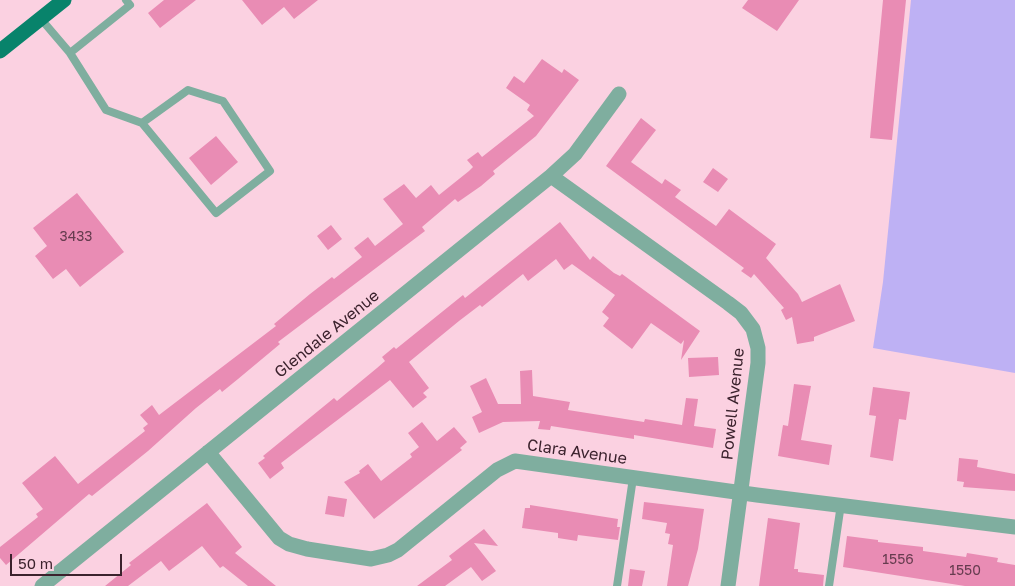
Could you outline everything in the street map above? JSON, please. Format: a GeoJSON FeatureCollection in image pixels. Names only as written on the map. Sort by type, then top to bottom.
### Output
{"type":"FeatureCollection","features":[{"type":"Feature","properties":{"kind":"main road"},"geometry":{"type":"LineString","coordinates":[[0,51],[64,0]]}},
{"type":"Feature","properties":{"kind":"street","name":"Glendale Avenue"},"geometry":{"type":"LineString","coordinates":[[42,586],[551,176],[576,154],[619,94]]}},
{"type":"Feature","properties":{"kind":"street","name":"Powell Avenue"},"geometry":{"type":"LineString","coordinates":[[551,176],[728,303],[750,324],[757,339],[758,363],[728,586]]}},
{"type":"Feature","properties":{"kind":"street","name":"Clara Avenue"},"geometry":{"type":"LineString","coordinates":[[208,452],[279,538],[289,544],[307,549],[371,559],[388,555],[398,550],[509,462],[515,460],[633,478],[1015,528]]}},
{"type":"Feature","properties":{"kind":"lane"},"geometry":{"type":"LineString","coordinates":[[70,53],[130,5],[126,0]]}},
{"type":"Feature","properties":{"kind":"lane"},"geometry":{"type":"LineString","coordinates":[[41,19],[70,53],[106,110],[142,123],[216,213],[270,171],[223,101],[188,90],[142,123]]}},
{"type":"Feature","properties":{"kind":"lane"},"geometry":{"type":"LineString","coordinates":[[617,586],[633,478]]}},
{"type":"Feature","properties":{"kind":"lane"},"geometry":{"type":"LineString","coordinates":[[829,586],[841,504]]}},
{"type":"Feature","properties":{"kind":"shaded area"},"geometry":{"type":"Polygon","coordinates":[[[911,0],[1015,0],[1015,373],[873,348],[883,282],[911,0]]]}},
{"type":"Feature","properties":{"kind":"building"},"geometry":{"type":"Polygon","coordinates":[[[164,0],[196,0],[160,28],[148,13],[164,0]]]}},
{"type":"Feature","properties":{"kind":"building"},"geometry":{"type":"Polygon","coordinates":[[[242,0],[318,0],[294,19],[284,7],[262,25],[242,0]]]}},
{"type":"Feature","properties":{"kind":"building"},"geometry":{"type":"Polygon","coordinates":[[[748,0],[799,0],[777,31],[742,8],[748,0]]]}},
{"type":"Feature","properties":{"kind":"building"},"geometry":{"type":"Polygon","coordinates":[[[883,0],[906,0],[892,140],[870,138],[883,0]]]}},
{"type":"Feature","properties":{"kind":"building"},"geometry":{"type":"Polygon","coordinates":[[[542,59],[562,73],[564,69],[579,80],[536,136],[493,171],[495,174],[481,186],[458,202],[455,199],[422,227],[425,231],[278,342],[280,344],[238,379],[222,392],[220,389],[196,408],[148,451],[92,496],[89,494],[6,565],[0,558],[0,547],[38,517],[36,514],[43,509],[22,483],[55,456],[78,484],[145,431],[143,428],[148,424],[140,415],[152,405],[159,415],[276,326],[274,324],[310,294],[332,277],[334,279],[362,257],[354,248],[368,237],[375,246],[403,224],[383,199],[404,184],[416,198],[431,185],[439,195],[469,171],[473,167],[467,160],[478,152],[482,157],[534,116],[527,110],[530,105],[506,88],[514,76],[524,83],[542,59]]]}},
{"type":"Feature","properties":{"kind":"building"},"geometry":{"type":"Polygon","coordinates":[[[641,118],[656,130],[631,162],[662,184],[665,179],[681,190],[675,197],[716,226],[729,209],[776,244],[766,258],[798,294],[802,302],[840,284],[855,321],[814,337],[814,341],[797,344],[792,317],[786,320],[781,310],[784,308],[754,274],[751,278],[741,271],[744,268],[606,166],[641,118]]]}},
{"type":"Feature","properties":{"kind":"building"},"geometry":{"type":"Polygon","coordinates":[[[216,136],[238,162],[211,185],[189,158],[216,136]]]}},
{"type":"Feature","properties":{"kind":"building"},"geometry":{"type":"Polygon","coordinates":[[[713,168],[728,179],[718,192],[703,182],[713,168]]]}},
{"type":"Feature","properties":{"kind":"building"},"geometry":{"type":"Polygon","coordinates":[[[77,193],[124,252],[80,287],[66,269],[53,279],[35,256],[47,246],[33,228],[77,193]]]}},
{"type":"Feature","properties":{"kind":"building"},"geometry":{"type":"Polygon","coordinates":[[[560,222],[590,260],[593,256],[614,273],[620,276],[622,274],[700,331],[681,360],[684,340],[681,344],[651,323],[632,349],[603,326],[609,318],[602,312],[615,295],[572,264],[564,270],[556,259],[528,281],[523,274],[482,307],[480,305],[459,321],[409,362],[429,388],[423,393],[427,397],[413,408],[390,380],[281,463],[284,468],[270,479],[258,463],[265,458],[263,456],[334,398],[337,401],[377,368],[385,361],[382,357],[394,347],[396,349],[463,295],[465,298],[560,222]]]}},
{"type":"Feature","properties":{"kind":"building"},"geometry":{"type":"Polygon","coordinates":[[[331,225],[342,239],[328,250],[317,236],[331,225]]]}},
{"type":"Feature","properties":{"kind":"building"},"geometry":{"type":"Polygon","coordinates":[[[718,357],[719,375],[689,377],[688,358],[718,357]]]}},
{"type":"Feature","properties":{"kind":"building"},"geometry":{"type":"Polygon","coordinates":[[[532,370],[533,396],[570,402],[568,410],[644,422],[645,419],[682,425],[686,398],[698,399],[694,426],[716,429],[713,448],[634,435],[634,439],[551,426],[550,430],[538,429],[540,421],[503,422],[479,433],[472,417],[482,412],[470,386],[486,378],[498,404],[521,404],[520,371],[532,370]]]}},
{"type":"Feature","properties":{"kind":"building"},"geometry":{"type":"Polygon","coordinates":[[[794,384],[811,386],[801,440],[832,445],[829,465],[778,456],[783,425],[788,426],[794,384]]]}},
{"type":"Feature","properties":{"kind":"building"},"geometry":{"type":"Polygon","coordinates":[[[873,387],[910,392],[906,420],[899,419],[893,461],[870,457],[876,416],[869,415],[873,387]]]}},
{"type":"Feature","properties":{"kind":"building"},"geometry":{"type":"Polygon","coordinates":[[[422,422],[437,441],[454,427],[467,442],[460,448],[462,450],[374,519],[344,482],[360,473],[359,471],[368,464],[381,481],[412,457],[410,454],[419,447],[408,433],[422,422]]]}},
{"type":"Feature","properties":{"kind":"building"},"geometry":{"type":"Polygon","coordinates":[[[959,458],[978,460],[977,467],[1015,474],[1015,491],[963,487],[964,482],[957,481],[959,458]]]}},
{"type":"Feature","properties":{"kind":"building"},"geometry":{"type":"Polygon","coordinates":[[[328,496],[347,499],[344,517],[325,514],[328,496]]]}},
{"type":"Feature","properties":{"kind":"building"},"geometry":{"type":"Polygon","coordinates":[[[644,502],[704,509],[698,549],[688,586],[667,586],[673,545],[668,544],[670,534],[665,533],[667,523],[642,519],[644,502]]]}},
{"type":"Feature","properties":{"kind":"building"},"geometry":{"type":"Polygon","coordinates":[[[207,503],[242,547],[235,553],[276,586],[248,586],[223,566],[220,568],[202,546],[169,571],[161,561],[128,586],[105,586],[131,565],[129,563],[207,503]]]}},
{"type":"Feature","properties":{"kind":"building"},"geometry":{"type":"Polygon","coordinates":[[[530,505],[618,519],[617,527],[620,527],[618,540],[578,535],[577,541],[558,538],[558,533],[522,528],[525,508],[530,508],[530,505]]]}},
{"type":"Feature","properties":{"kind":"building"},"geometry":{"type":"Polygon","coordinates":[[[768,518],[800,523],[794,569],[798,569],[798,572],[824,575],[823,586],[759,586],[768,518]]]}},
{"type":"Feature","properties":{"kind":"building"},"geometry":{"type":"Polygon","coordinates":[[[484,529],[498,546],[474,543],[496,571],[482,581],[471,567],[445,586],[417,586],[452,560],[449,556],[484,529]]]}},
{"type":"Feature","properties":{"kind":"building"},"geometry":{"type":"Polygon","coordinates":[[[847,536],[923,547],[923,551],[966,557],[967,553],[998,558],[997,562],[1015,565],[1015,586],[965,586],[843,567],[847,536]]]}},
{"type":"Feature","properties":{"kind":"building"},"geometry":{"type":"Polygon","coordinates":[[[630,569],[645,571],[642,586],[628,586],[630,569]]]}}]}
